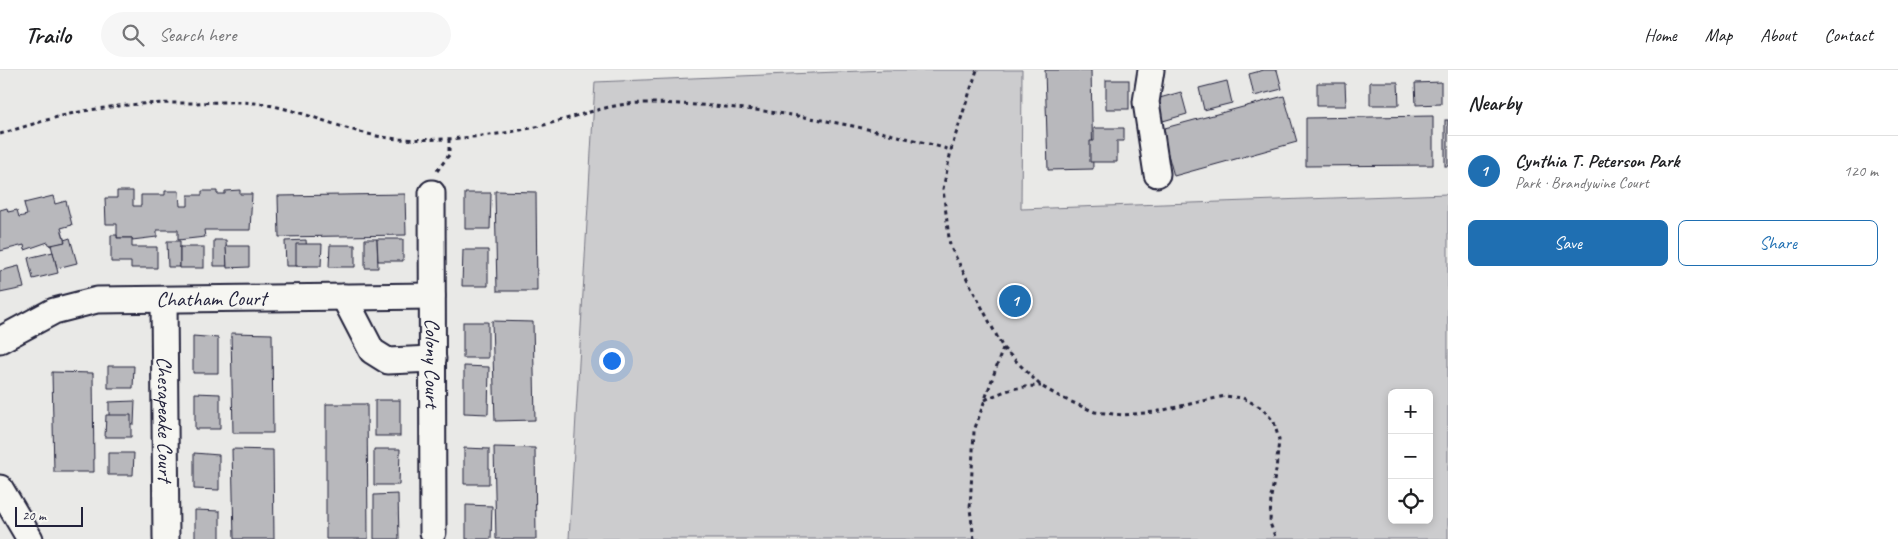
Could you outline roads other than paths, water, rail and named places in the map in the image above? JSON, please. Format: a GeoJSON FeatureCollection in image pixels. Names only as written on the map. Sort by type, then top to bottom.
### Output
{"type":"FeatureCollection","features":[{"type":"Feature","properties":{"kind":"street"},"geometry":{"type":"LineString","coordinates":[[1151,70],[1146,102],[1157,174]]}},
{"type":"Feature","properties":{"kind":"street","name":"Colony Court"},"geometry":{"type":"LineString","coordinates":[[432,193],[433,532]]}},
{"type":"Feature","properties":{"kind":"street","name":"Chatham Court"},"geometry":{"type":"LineString","coordinates":[[0,340],[54,311],[97,300],[432,296]]}},
{"type":"Feature","properties":{"kind":"street"},"geometry":{"type":"LineString","coordinates":[[344,297],[372,351],[388,361],[433,359]]}},
{"type":"Feature","properties":{"kind":"street","name":"Chesapeake Court"},"geometry":{"type":"LineString","coordinates":[[164,300],[166,539]]}},
{"type":"Feature","properties":{"kind":"street"},"geometry":{"type":"LineString","coordinates":[[0,488],[30,539]]}},
{"type":"Feature","properties":{"kind":"place","name":"Cynthia T. Peterson Park"},"geometry":{"type":"Point","coordinates":[1015,301]}}]}
